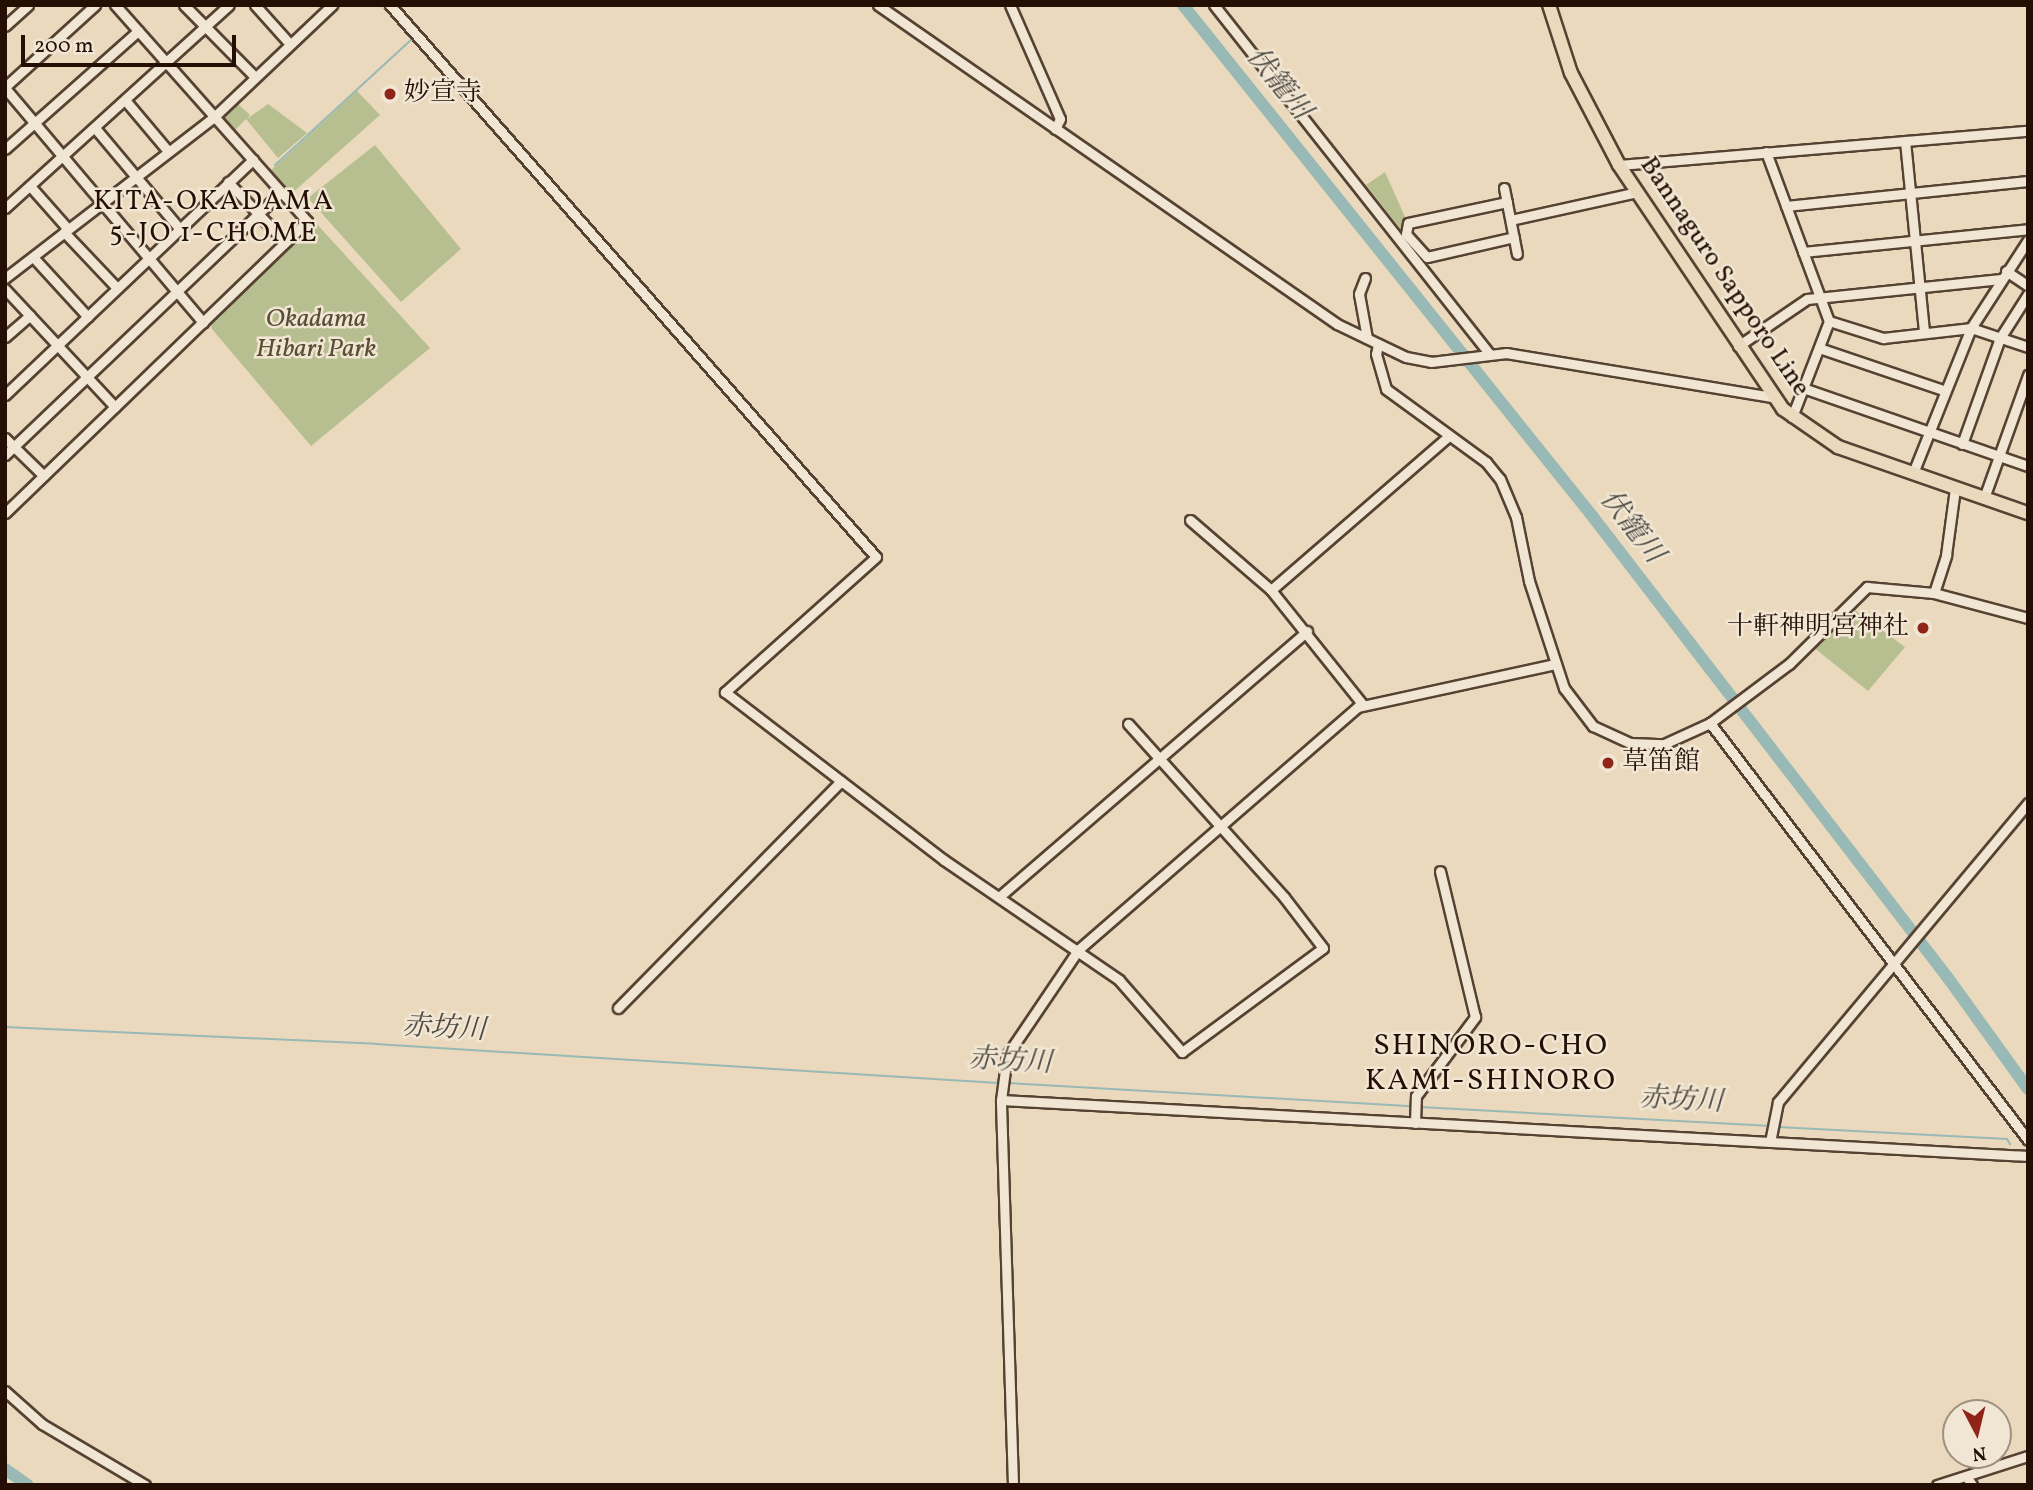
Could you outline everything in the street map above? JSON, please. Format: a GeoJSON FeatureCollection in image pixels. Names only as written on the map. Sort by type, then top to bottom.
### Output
{"type":"FeatureCollection","features":[{"type":"Feature","properties":{"kind":"main road","name":"Bannaguro Sapporo Line"},"geometry":{"type":"LineString","coordinates":[[1549,5],[1571,73],[1619,164],[1773,397],[1792,417],[1838,447],[2028,513]]}},
{"type":"Feature","properties":{"kind":"street"},"geometry":{"type":"LineString","coordinates":[[5,26],[28,5]]}},
{"type":"Feature","properties":{"kind":"street"},"geometry":{"type":"LineString","coordinates":[[95,5],[5,88],[203,322]]}},
{"type":"Feature","properties":{"kind":"street"},"geometry":{"type":"LineString","coordinates":[[5,513],[307,220],[115,5]]}},
{"type":"Feature","properties":{"kind":"street"},"geometry":{"type":"LineString","coordinates":[[184,5],[255,77]]}},
{"type":"Feature","properties":{"kind":"street"},"geometry":{"type":"LineString","coordinates":[[5,208],[229,5]]}},
{"type":"Feature","properties":{"kind":"street"},"geometry":{"type":"LineString","coordinates":[[255,5],[290,44]]}},
{"type":"Feature","properties":{"kind":"street"},"geometry":{"type":"LineString","coordinates":[[390,5],[876,557],[725,692],[999,897],[1119,980],[1182,1052],[1323,948],[1128,724]]}},
{"type":"Feature","properties":{"kind":"street"},"geometry":{"type":"LineString","coordinates":[[878,5],[1337,324],[1378,344],[1422,362],[1487,354],[1773,397]]}},
{"type":"Feature","properties":{"kind":"street"},"geometry":{"type":"LineString","coordinates":[[1010,5],[1060,119],[1055,129]]}},
{"type":"Feature","properties":{"kind":"street"},"geometry":{"type":"LineString","coordinates":[[1214,5],[1487,354]]}},
{"type":"Feature","properties":{"kind":"street"},"geometry":{"type":"LineString","coordinates":[[5,278],[214,117],[326,7]]}},
{"type":"Feature","properties":{"kind":"street"},"geometry":{"type":"LineString","coordinates":[[5,149],[138,31]]}},
{"type":"Feature","properties":{"kind":"street"},"geometry":{"type":"LineString","coordinates":[[125,100],[168,151]]}},
{"type":"Feature","properties":{"kind":"street"},"geometry":{"type":"LineString","coordinates":[[95,128],[179,228]]}},
{"type":"Feature","properties":{"kind":"street"},"geometry":{"type":"LineString","coordinates":[[1619,164],[2028,131]]}},
{"type":"Feature","properties":{"kind":"street"},"geometry":{"type":"LineString","coordinates":[[1905,141],[1924,332]]}},
{"type":"Feature","properties":{"kind":"street"},"geometry":{"type":"LineString","coordinates":[[1766,152],[1829,321],[1792,417]]}},
{"type":"Feature","properties":{"kind":"street"},"geometry":{"type":"LineString","coordinates":[[5,395],[253,160]]}},
{"type":"Feature","properties":{"kind":"street"},"geometry":{"type":"LineString","coordinates":[[1786,206],[2028,181]]}},
{"type":"Feature","properties":{"kind":"street"},"geometry":{"type":"LineString","coordinates":[[229,182],[285,242]]}},
{"type":"Feature","properties":{"kind":"street"},"geometry":{"type":"LineString","coordinates":[[30,186],[117,288]]}},
{"type":"Feature","properties":{"kind":"street"},"geometry":{"type":"LineString","coordinates":[[1504,188],[1517,254]]}},
{"type":"Feature","properties":{"kind":"street"},"geometry":{"type":"LineString","coordinates":[[5,455],[281,192]]}},
{"type":"Feature","properties":{"kind":"street"},"geometry":{"type":"LineString","coordinates":[[1511,220],[1637,192]]}},
{"type":"Feature","properties":{"kind":"street"},"geometry":{"type":"LineString","coordinates":[[1507,202],[1408,223],[1406,234],[1427,257],[1514,237]]}},
{"type":"Feature","properties":{"kind":"street"},"geometry":{"type":"LineString","coordinates":[[1803,253],[2028,229]]}},
{"type":"Feature","properties":{"kind":"street"},"geometry":{"type":"LineString","coordinates":[[1913,473],[1971,328],[2027,244]]}},
{"type":"Feature","properties":{"kind":"street"},"geometry":{"type":"LineString","coordinates":[[33,257],[88,317]]}},
{"type":"Feature","properties":{"kind":"street"},"geometry":{"type":"LineString","coordinates":[[1738,345],[1807,299],[2004,275],[2028,286]]}},
{"type":"Feature","properties":{"kind":"street"},"geometry":{"type":"LineString","coordinates":[[1364,278],[1359,294],[1367,338]]}},
{"type":"Feature","properties":{"kind":"street"},"geometry":{"type":"LineString","coordinates":[[5,289],[116,407]]}},
{"type":"Feature","properties":{"kind":"street"},"geometry":{"type":"LineString","coordinates":[[1962,444],[2000,338],[2028,294]]}},
{"type":"Feature","properties":{"kind":"street"},"geometry":{"type":"LineString","coordinates":[[5,337],[30,315]]}},
{"type":"Feature","properties":{"kind":"street"},"geometry":{"type":"LineString","coordinates":[[1829,321],[1883,338],[1971,328],[2028,347]]}},
{"type":"Feature","properties":{"kind":"street"},"geometry":{"type":"LineString","coordinates":[[1378,344],[1386,389],[1486,462],[1509,495],[1555,664],[1581,715],[1611,736],[1630,743],[1664,744],[1713,720],[1752,694],[1867,587],[1934,593],[2028,618]]}},
{"type":"Feature","properties":{"kind":"street"},"geometry":{"type":"LineString","coordinates":[[1819,348],[1944,390]]}},
{"type":"Feature","properties":{"kind":"street"},"geometry":{"type":"LineString","coordinates":[[1983,498],[2028,374]]}},
{"type":"Feature","properties":{"kind":"street"},"geometry":{"type":"LineString","coordinates":[[1803,388],[2028,466]]}},
{"type":"Feature","properties":{"kind":"street"},"geometry":{"type":"LineString","coordinates":[[1271,590],[1449,436]]}},
{"type":"Feature","properties":{"kind":"street"},"geometry":{"type":"LineString","coordinates":[[5,438],[44,476]]}},
{"type":"Feature","properties":{"kind":"street"},"geometry":{"type":"LineString","coordinates":[[1934,593],[1946,555],[1955,488]]}},
{"type":"Feature","properties":{"kind":"street"},"geometry":{"type":"LineString","coordinates":[[1190,520],[1271,590],[1307,631],[1363,705]]}},
{"type":"Feature","properties":{"kind":"street"},"geometry":{"type":"LineString","coordinates":[[999,897],[1307,631]]}},
{"type":"Feature","properties":{"kind":"street"},"geometry":{"type":"LineString","coordinates":[[1013,1485],[1001,1097],[1007,1055],[1078,950],[1363,705],[1401,701],[1555,664]]}},
{"type":"Feature","properties":{"kind":"street"},"geometry":{"type":"LineString","coordinates":[[1713,720],[1897,960],[2028,1140]]}},
{"type":"Feature","properties":{"kind":"street"},"geometry":{"type":"LineString","coordinates":[[618,1008],[841,781]]}},
{"type":"Feature","properties":{"kind":"street"},"geometry":{"type":"LineString","coordinates":[[1771,1132],[1778,1102],[2028,803]]}},
{"type":"Feature","properties":{"kind":"street"},"geometry":{"type":"LineString","coordinates":[[1415,1119],[1416,1099],[1475,1017],[1440,871]]}},
{"type":"Feature","properties":{"kind":"street"},"geometry":{"type":"LineString","coordinates":[[1001,1097],[1415,1119],[1771,1132],[2028,1156]]}},
{"type":"Feature","properties":{"kind":"street"},"geometry":{"type":"LineString","coordinates":[[5,1391],[42,1424],[145,1485]]}},
{"type":"Feature","properties":{"kind":"street"},"geometry":{"type":"LineString","coordinates":[[1937,1485],[2028,1456]]}},
{"type":"Feature","properties":{"kind":"street"},"geometry":{"type":"LineString","coordinates":[[1966,1476],[1972,1485]]}},
{"type":"Feature","properties":{"kind":"green space"},"geometry":{"type":"Polygon","coordinates":[[[357,91],[380,115],[290,195],[269,172],[357,91]]]}},
{"type":"Feature","properties":{"kind":"green space"},"geometry":{"type":"Polygon","coordinates":[[[235,101],[250,115],[247,119],[268,104],[307,133],[278,158],[246,119],[232,133],[219,117],[235,101]]]}},
{"type":"Feature","properties":{"kind":"green space"},"geometry":{"type":"Polygon","coordinates":[[[375,145],[461,249],[401,302],[308,198],[375,145]]]}},
{"type":"Feature","properties":{"kind":"green space"},"geometry":{"type":"Polygon","coordinates":[[[1385,172],[1405,217],[1404,233],[1366,185],[1385,172]]]}},
{"type":"Feature","properties":{"kind":"green space","name":"Okadama Hibari Park"},"geometry":{"type":"Polygon","coordinates":[[[315,222],[430,348],[311,446],[212,329],[210,322],[315,222]]]}},
{"type":"Feature","properties":{"kind":"green space"},"geometry":{"type":"Polygon","coordinates":[[[1852,608],[1905,647],[1868,691],[1813,647],[1852,608]]]}},
{"type":"Feature","properties":{"kind":"waterway","name":"伏籠川"},"geometry":{"type":"LineString","coordinates":[[1183,5],[1593,517],[1948,978],[2028,1089]]}},
{"type":"Feature","properties":{"kind":"waterway"},"geometry":{"type":"LineString","coordinates":[[275,165],[411,40]]}},
{"type":"Feature","properties":{"kind":"waterway","name":"赤坊川"},"geometry":{"type":"LineString","coordinates":[[5,1027],[376,1044],[998,1083]]}},
{"type":"Feature","properties":{"kind":"waterway","name":"赤坊川"},"geometry":{"type":"LineString","coordinates":[[1008,1083],[1411,1106]]}},
{"type":"Feature","properties":{"kind":"waterway","name":"赤坊川"},"geometry":{"type":"LineString","coordinates":[[1420,1107],[1771,1126]]}},
{"type":"Feature","properties":{"kind":"waterway","name":"赤坊川"},"geometry":{"type":"LineString","coordinates":[[1776,1127],[2007,1139],[2010,1144]]}},
{"type":"Feature","properties":{"kind":"waterway"},"geometry":{"type":"LineString","coordinates":[[5,1469],[28,1485]]}},
{"type":"Feature","properties":{"kind":"place","name":"妙宣寺"},"geometry":{"type":"Point","coordinates":[390,94]}},
{"type":"Feature","properties":{"kind":"place","name":"十軒神明宮神社"},"geometry":{"type":"Point","coordinates":[1923,628]}},
{"type":"Feature","properties":{"kind":"place","name":"草笛館"},"geometry":{"type":"Point","coordinates":[1608,763]}},
{"type":"Feature","properties":{"kind":"district","name":"KITA-OKADAMA 5-JO 1-CHOME"},"geometry":{"type":"Point","coordinates":[214,218]}},
{"type":"Feature","properties":{"kind":"district","name":"SHINORO-CHO KAMI-SHINORO"},"geometry":{"type":"Point","coordinates":[1491,1063]}}]}
